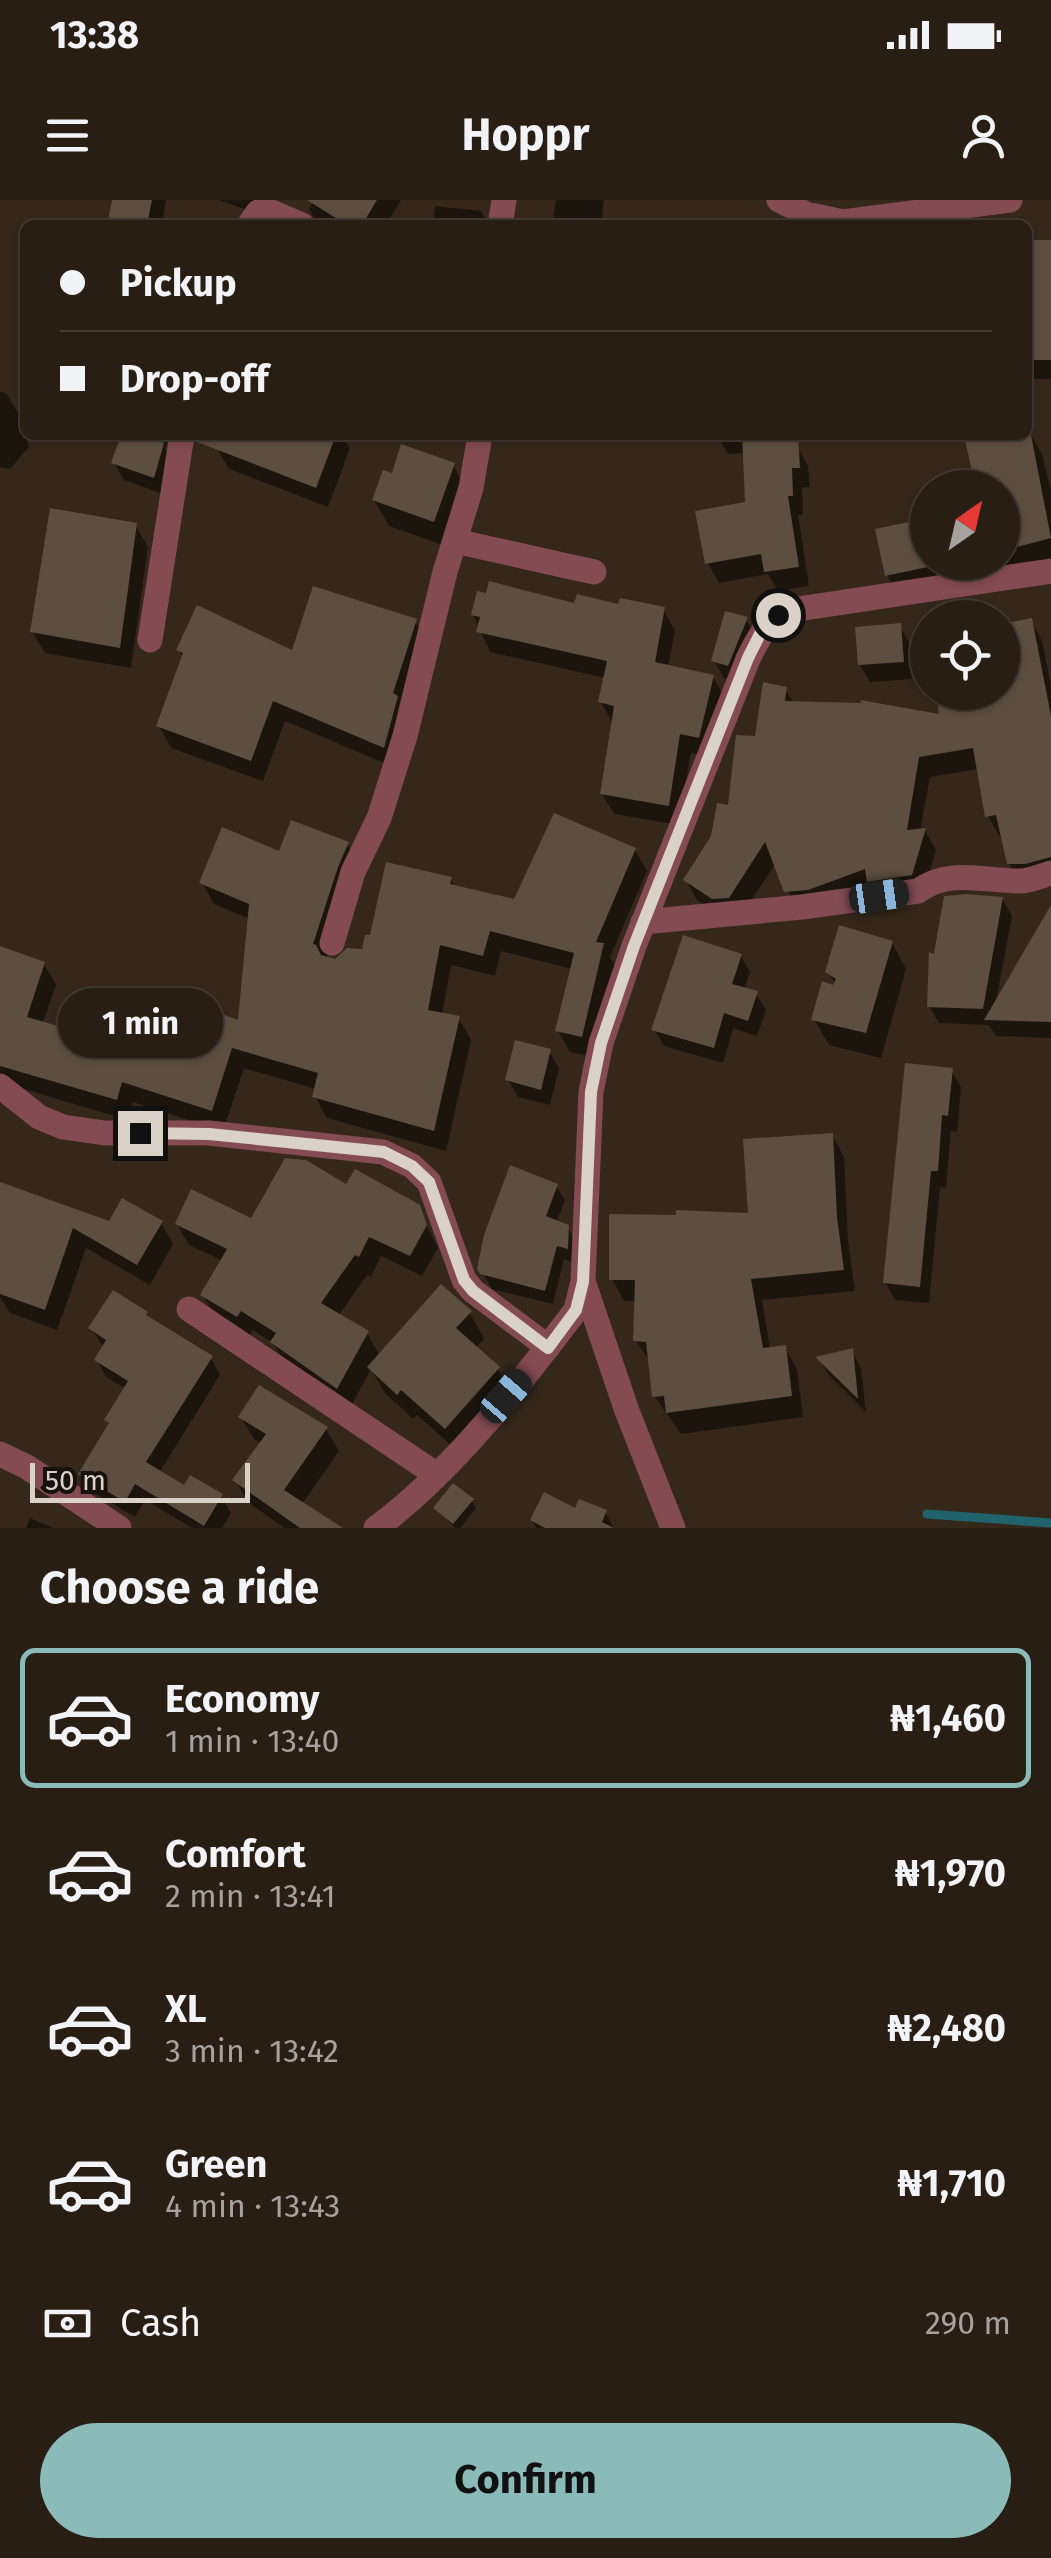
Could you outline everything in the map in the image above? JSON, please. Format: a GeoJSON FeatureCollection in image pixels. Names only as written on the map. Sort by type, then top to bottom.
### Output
{"type":"FeatureCollection","features":[{"type":"Feature","properties":{"kind":"street"},"geometry":{"type":"LineString","coordinates":[[779,200],[806,214],[834,220]]}},
{"type":"Feature","properties":{"kind":"street"},"geometry":{"type":"LineString","coordinates":[[858,220],[1010,200]]}},
{"type":"Feature","properties":{"kind":"street"},"geometry":{"type":"LineString","coordinates":[[252,220],[258,212],[269,210],[291,220]]}},
{"type":"Feature","properties":{"kind":"street"},"geometry":{"type":"LineString","coordinates":[[150,640],[181,440]]}},
{"type":"Feature","properties":{"kind":"street"},"geometry":{"type":"LineString","coordinates":[[332,944],[353,872],[384,804],[471,488],[479,440]]}},
{"type":"Feature","properties":{"kind":"street"},"geometry":{"type":"LineString","coordinates":[[455,541],[594,572]]}},
{"type":"Feature","properties":{"kind":"street"},"geometry":{"type":"LineString","coordinates":[[376,1528],[437,1475],[548,1348],[576,1310],[583,1282],[591,1092],[601,1043],[643,922],[763,628],[778,615],[1051,571]]}},
{"type":"Feature","properties":{"kind":"street"},"geometry":{"type":"LineString","coordinates":[[643,922],[879,896],[918,890],[948,876],[1024,881],[1051,873]]}},
{"type":"Feature","properties":{"kind":"street"},"geometry":{"type":"LineString","coordinates":[[0,1086],[40,1117],[63,1126],[105,1133],[247,1136],[384,1152],[412,1166],[429,1182],[464,1280],[473,1291],[548,1348]]}},
{"type":"Feature","properties":{"kind":"street"},"geometry":{"type":"LineString","coordinates":[[583,1282],[627,1412],[674,1528]]}},
{"type":"Feature","properties":{"kind":"street"},"geometry":{"type":"LineString","coordinates":[[189,1309],[437,1475]]}},
{"type":"Feature","properties":{"kind":"street"},"geometry":{"type":"LineString","coordinates":[[0,1454],[44,1477],[120,1528]]}},
{"type":"Feature","properties":{"kind":"building"},"geometry":{"type":"Polygon","coordinates":[[[112,200],[152,200],[148,220],[108,220],[112,200]]]}},
{"type":"Feature","properties":{"kind":"building"},"geometry":{"type":"Polygon","coordinates":[[[307,200],[377,200],[365,220],[339,220],[307,200]]]}},
{"type":"Feature","properties":{"kind":"building"},"geometry":{"type":"Polygon","coordinates":[[[1032,240],[1051,240],[1051,360],[1032,360],[1032,240]]]}},
{"type":"Feature","properties":{"kind":"building"},"geometry":{"type":"Polygon","coordinates":[[[119,440],[164,443],[154,478],[111,463],[119,440]]]}},
{"type":"Feature","properties":{"kind":"building"},"geometry":{"type":"Polygon","coordinates":[[[197,440],[334,440],[316,488],[197,440]]]}},
{"type":"Feature","properties":{"kind":"building"},"geometry":{"type":"Polygon","coordinates":[[[742,440],[798,440],[800,468],[792,468],[793,496],[788,496],[799,567],[764,572],[761,554],[705,564],[695,511],[745,502],[742,440]]]}},
{"type":"Feature","properties":{"kind":"building"},"geometry":{"type":"Polygon","coordinates":[[[965,440],[1032,440],[1051,538],[1020,546],[1020,470],[972,470],[965,440]]]}},
{"type":"Feature","properties":{"kind":"building"},"geometry":{"type":"Polygon","coordinates":[[[401,444],[455,463],[434,522],[372,500],[383,470],[392,473],[401,444]]]}},
{"type":"Feature","properties":{"kind":"building"},"geometry":{"type":"Polygon","coordinates":[[[50,508],[137,523],[120,648],[30,632],[50,508]]]}},
{"type":"Feature","properties":{"kind":"building"},"geometry":{"type":"Polygon","coordinates":[[[910,522],[910,571],[885,576],[875,529],[910,522]]]}},
{"type":"Feature","properties":{"kind":"building"},"geometry":{"type":"Polygon","coordinates":[[[489,581],[574,603],[577,594],[618,604],[620,598],[665,607],[655,662],[714,675],[699,738],[680,734],[669,806],[600,794],[614,706],[598,702],[607,661],[476,632],[480,617],[471,615],[477,591],[486,593],[489,581]]]}},
{"type":"Feature","properties":{"kind":"building"},"geometry":{"type":"Polygon","coordinates":[[[313,586],[417,619],[393,693],[398,696],[384,748],[273,701],[251,761],[156,726],[183,653],[176,650],[197,605],[292,650],[313,586]]]}},
{"type":"Feature","properties":{"kind":"building"},"geometry":{"type":"Polygon","coordinates":[[[725,611],[748,617],[728,666],[711,661],[725,611]]]}},
{"type":"Feature","properties":{"kind":"building"},"geometry":{"type":"Polygon","coordinates":[[[1032,618],[1051,716],[1051,857],[1007,864],[996,815],[985,817],[973,748],[919,757],[907,830],[926,828],[912,875],[867,882],[865,869],[808,890],[784,892],[765,842],[729,898],[712,899],[683,880],[711,836],[717,803],[728,805],[736,735],[755,736],[763,682],[787,687],[785,701],[861,703],[860,700],[939,714],[938,710],[1020,710],[1020,620],[1032,618]]]}},
{"type":"Feature","properties":{"kind":"building"},"geometry":{"type":"Polygon","coordinates":[[[901,623],[904,662],[858,665],[855,627],[901,623]]]}},
{"type":"Feature","properties":{"kind":"building"},"geometry":{"type":"Polygon","coordinates":[[[554,813],[636,848],[596,942],[604,943],[582,1037],[555,1031],[574,953],[490,931],[483,956],[440,945],[428,1010],[460,1016],[434,1131],[312,1097],[318,1073],[232,1048],[212,1111],[122,1082],[117,1100],[0,1066],[0,946],[45,962],[27,1017],[155,1054],[171,1011],[190,1018],[195,1004],[238,1020],[249,904],[199,883],[222,827],[279,851],[291,820],[349,842],[313,944],[321,955],[335,959],[347,948],[362,949],[365,935],[370,935],[386,862],[452,877],[450,884],[514,899],[554,813]]]}},
{"type":"Feature","properties":{"kind":"building"},"geometry":{"type":"Polygon","coordinates":[[[944,896],[1003,897],[983,1009],[927,1007],[929,952],[934,954],[944,896]]]}},
{"type":"Feature","properties":{"kind":"building"},"geometry":{"type":"Polygon","coordinates":[[[1051,905],[1051,1022],[984,1020],[1051,905]]]}},
{"type":"Feature","properties":{"kind":"building"},"geometry":{"type":"Polygon","coordinates":[[[839,925],[893,941],[866,1033],[811,1020],[822,981],[833,985],[836,979],[825,972],[839,925]]]}},
{"type":"Feature","properties":{"kind":"building"},"geometry":{"type":"Polygon","coordinates":[[[683,935],[742,954],[732,984],[758,991],[748,1021],[724,1013],[714,1048],[651,1030],[683,935]]]}},
{"type":"Feature","properties":{"kind":"building"},"geometry":{"type":"Polygon","coordinates":[[[515,1040],[551,1049],[541,1090],[505,1080],[515,1040]]]}},
{"type":"Feature","properties":{"kind":"building"},"geometry":{"type":"Polygon","coordinates":[[[905,1063],[953,1068],[948,1116],[942,1115],[938,1171],[931,1171],[920,1287],[883,1283],[905,1063]]]}},
{"type":"Feature","properties":{"kind":"building"},"geometry":{"type":"Polygon","coordinates":[[[833,1133],[844,1270],[751,1279],[763,1348],[786,1345],[792,1396],[666,1413],[664,1396],[652,1397],[646,1342],[633,1341],[635,1280],[609,1280],[609,1214],[676,1215],[676,1210],[748,1213],[743,1139],[833,1133]]]}},
{"type":"Feature","properties":{"kind":"building"},"geometry":{"type":"Polygon","coordinates":[[[285,1158],[306,1160],[346,1184],[355,1169],[420,1205],[427,1225],[410,1256],[369,1237],[359,1257],[355,1255],[321,1303],[369,1331],[337,1389],[270,1342],[276,1333],[241,1311],[237,1317],[200,1295],[227,1249],[175,1224],[191,1189],[251,1218],[285,1158]]]}},
{"type":"Feature","properties":{"kind":"building"},"geometry":{"type":"Polygon","coordinates":[[[510,1165],[558,1184],[546,1216],[569,1225],[568,1249],[557,1246],[545,1291],[480,1274],[477,1269],[484,1235],[510,1165]]]}},
{"type":"Feature","properties":{"kind":"building"},"geometry":{"type":"Polygon","coordinates":[[[0,1182],[109,1221],[122,1198],[163,1221],[137,1265],[73,1228],[45,1310],[0,1294],[0,1182]]]}},
{"type":"Feature","properties":{"kind":"building"},"geometry":{"type":"Polygon","coordinates":[[[441,1284],[472,1311],[456,1328],[500,1367],[445,1429],[401,1390],[397,1395],[367,1367],[441,1284]]]}},
{"type":"Feature","properties":{"kind":"building"},"geometry":{"type":"Polygon","coordinates":[[[113,1290],[213,1356],[146,1462],[184,1485],[190,1475],[223,1494],[204,1526],[135,1484],[125,1502],[78,1474],[109,1423],[104,1420],[128,1381],[94,1360],[106,1340],[88,1328],[113,1290]]]}},
{"type":"Feature","properties":{"kind":"building"},"geometry":{"type":"Polygon","coordinates":[[[853,1348],[858,1399],[815,1357],[853,1348]]]}},
{"type":"Feature","properties":{"kind":"building"},"geometry":{"type":"Polygon","coordinates":[[[259,1385],[328,1427],[284,1490],[343,1528],[300,1528],[232,1480],[266,1434],[238,1417],[259,1385]]]}},
{"type":"Feature","properties":{"kind":"building"},"geometry":{"type":"Polygon","coordinates":[[[453,1483],[474,1499],[453,1524],[433,1508],[453,1483]]]}},
{"type":"Feature","properties":{"kind":"building"},"geometry":{"type":"Polygon","coordinates":[[[544,1492],[575,1508],[579,1499],[607,1510],[602,1522],[614,1528],[545,1528],[530,1520],[544,1492]]]}},
{"type":"Feature","properties":{"kind":"waterway"},"geometry":{"type":"LineString","coordinates":[[927,1514],[1051,1523]]}},
{"type":"Feature","properties":{"kind":"route"},"geometry":{"type":"LineString","coordinates":[[140,1133],[266,1138],[384,1152],[412,1166],[429,1182],[464,1280],[548,1348],[576,1310],[583,1282],[591,1092],[601,1043],[634,946],[748,658],[763,628],[778,615]]}}]}
